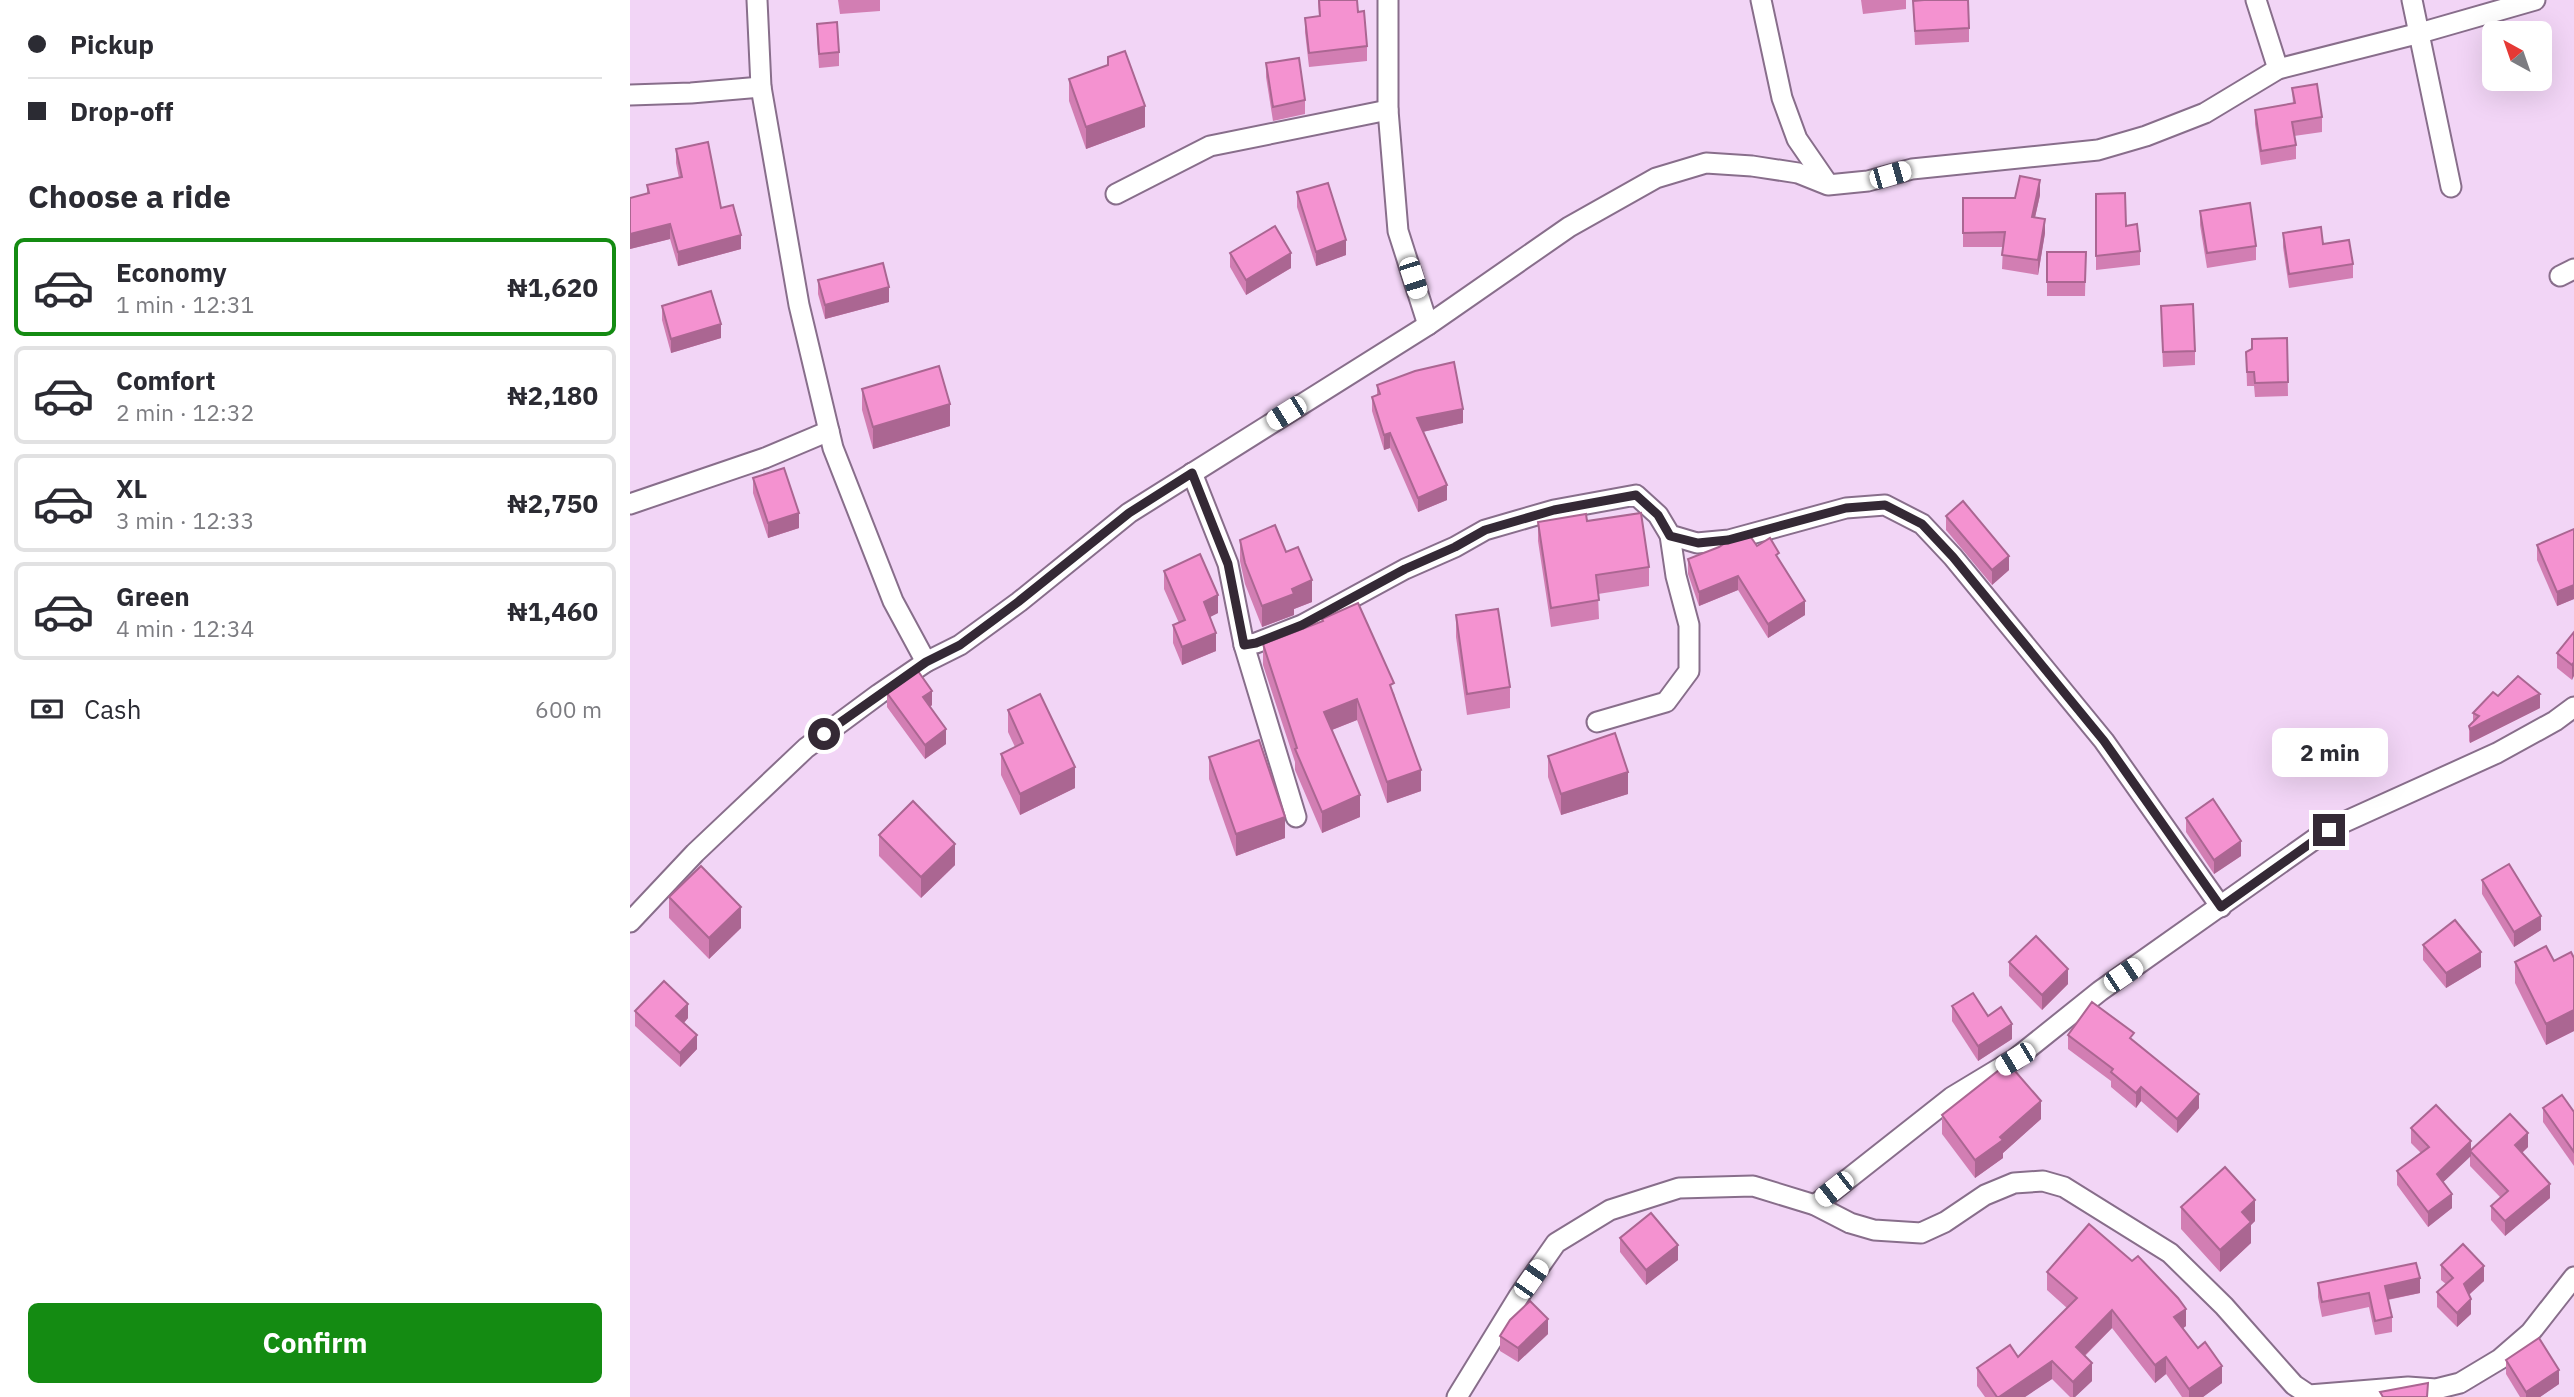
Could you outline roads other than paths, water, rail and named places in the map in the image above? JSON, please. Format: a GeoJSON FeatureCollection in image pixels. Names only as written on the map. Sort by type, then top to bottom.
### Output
{"type":"FeatureCollection","features":[{"type":"Feature","properties":{"kind":"street"},"geometry":{"type":"LineString","coordinates":[[757,0],[761,87],[799,304],[832,448],[893,601],[926,662]]}},
{"type":"Feature","properties":{"kind":"street"},"geometry":{"type":"LineString","coordinates":[[1388,0],[1388,110],[1398,231],[1429,325]]}},
{"type":"Feature","properties":{"kind":"street"},"geometry":{"type":"LineString","coordinates":[[1760,0],[1782,98],[1797,139],[1828,185]]}},
{"type":"Feature","properties":{"kind":"street"},"geometry":{"type":"LineString","coordinates":[[2256,0],[2278,69]]}},
{"type":"Feature","properties":{"kind":"street"},"geometry":{"type":"LineString","coordinates":[[2412,0],[2451,187]]}},
{"type":"Feature","properties":{"kind":"street"},"geometry":{"type":"LineString","coordinates":[[630,922],[695,853],[806,748],[926,662],[960,645],[1129,513],[1429,325],[1569,227],[1657,178],[1706,163],[1798,173],[1828,185],[1868,181],[1912,169],[2098,150],[2146,136],[2205,113],[2278,69],[2535,0]]}},
{"type":"Feature","properties":{"kind":"street"},"geometry":{"type":"LineString","coordinates":[[630,95],[761,87]]}},
{"type":"Feature","properties":{"kind":"street"},"geometry":{"type":"LineString","coordinates":[[1116,194],[1210,146],[1388,110]]}},
{"type":"Feature","properties":{"kind":"street"},"geometry":{"type":"LineString","coordinates":[[630,504],[765,458],[829,431]]}},
{"type":"Feature","properties":{"kind":"street"},"geometry":{"type":"LineString","coordinates":[[1192,473],[1228,564],[1244,645],[1296,817]]}},
{"type":"Feature","properties":{"kind":"street"},"geometry":{"type":"LineString","coordinates":[[1244,645],[1302,625],[1405,569],[1455,547],[1485,530],[1554,510],[1636,495],[1658,515],[1670,536],[1676,576],[1689,625],[1689,671],[1666,702],[1597,722]]}},
{"type":"Feature","properties":{"kind":"street"},"geometry":{"type":"LineString","coordinates":[[1670,536],[1698,543],[1728,540],[1846,508],[1885,505],[1922,524],[1953,557],[2104,741],[2221,907]]}},
{"type":"Feature","properties":{"kind":"street"},"geometry":{"type":"LineString","coordinates":[[1815,1205],[1952,1097],[2015,1059],[2100,991],[2329,830],[2497,753],[2555,721],[2574,707]]}},
{"type":"Feature","properties":{"kind":"street"},"geometry":{"type":"LineString","coordinates":[[1459,1396],[1518,1296],[1556,1243],[1610,1210],[1679,1188],[1752,1186],[1815,1205],[1850,1223],[1874,1230],[1921,1233],[1945,1222],[1985,1195],[2014,1183],[2043,1181],[2064,1187],[2170,1253],[2224,1306],[2298,1393],[2408,1387],[2435,1393],[2500,1359],[2530,1333],[2574,1277]]}}]}
